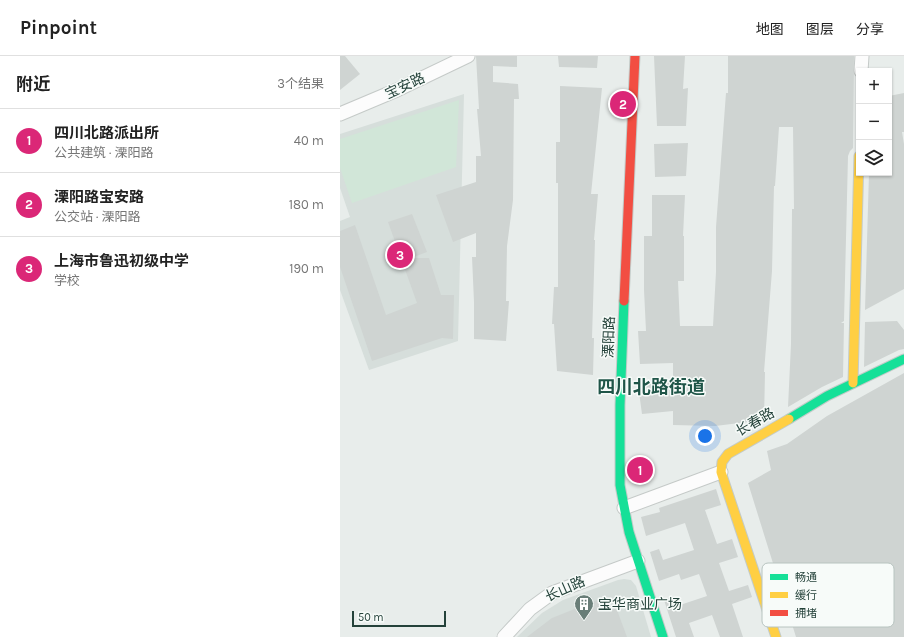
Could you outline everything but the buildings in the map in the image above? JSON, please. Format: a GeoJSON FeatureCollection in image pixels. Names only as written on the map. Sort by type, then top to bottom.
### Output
{"type":"FeatureCollection","features":[{"type":"Feature","properties":{"kind":"street","name":"宝安路"},"geometry":{"type":"LineString","coordinates":[[340,114],[397,90],[468,56]]}},
{"type":"Feature","properties":{"kind":"street","name":"溧阳路"},"geometry":{"type":"LineString","coordinates":[[635,56],[618,461],[624,508],[638,561],[662,637]]}},
{"type":"Feature","properties":{"kind":"street"},"geometry":{"type":"LineString","coordinates":[[861,68],[862,56]]}},
{"type":"Feature","properties":{"kind":"street"},"geometry":{"type":"LineString","coordinates":[[853,383],[858,176]]}},
{"type":"Feature","properties":{"kind":"street","name":"长春路"},"geometry":{"type":"LineString","coordinates":[[721,472],[722,462],[728,454],[827,396],[904,359]]}},
{"type":"Feature","properties":{"kind":"street"},"geometry":{"type":"LineString","coordinates":[[624,508],[721,472],[762,595]]}},
{"type":"Feature","properties":{"kind":"street","name":"长山路"},"geometry":{"type":"LineString","coordinates":[[504,637],[530,609],[552,593],[638,561]]}},
{"type":"Feature","properties":{"kind":"street"},"geometry":{"type":"LineString","coordinates":[[773,627],[776,637]]}},
{"type":"Feature","properties":{"kind":"shaded area"},"geometry":{"type":"Polygon","coordinates":[[[464,94],[458,341],[369,370],[340,290],[340,221],[350,217],[340,188],[340,134],[464,94]]]}},
{"type":"Feature","properties":{"kind":"shaded area","name":"宝华商业广场"},"geometry":{"type":"Polygon","coordinates":[[[624,579],[631,580],[636,586],[651,637],[517,637],[542,613],[563,600],[624,579]]]}},
{"type":"Feature","properties":{"kind":"green space"},"geometry":{"type":"Polygon","coordinates":[[[459,100],[456,167],[352,203],[340,168],[340,139],[459,100]]]}},
{"type":"Feature","properties":{"kind":"traffic: fast"},"geometry":{"type":"LineString","coordinates":[[624,301],[620,405],[620,485],[629,532],[663,637]]}},
{"type":"Feature","properties":{"kind":"traffic: fast"},"geometry":{"type":"LineString","coordinates":[[789,419],[827,396],[904,359]]}},
{"type":"Feature","properties":{"kind":"traffic: slow"},"geometry":{"type":"LineString","coordinates":[[853,383],[858,176]]}},
{"type":"Feature","properties":{"kind":"traffic: slow"},"geometry":{"type":"LineString","coordinates":[[762,595],[721,472],[722,462],[728,454],[789,419]]}},
{"type":"Feature","properties":{"kind":"traffic: slow"},"geometry":{"type":"LineString","coordinates":[[773,627],[776,637]]}},
{"type":"Feature","properties":{"kind":"traffic: jam"},"geometry":{"type":"LineString","coordinates":[[624,301],[635,56]]}},
{"type":"Feature","properties":{"kind":"place","name":"溧阳路宝安路"},"geometry":{"type":"Point","coordinates":[623,104]}},
{"type":"Feature","properties":{"kind":"place","name":"上海市鲁迅初级中学"},"geometry":{"type":"Point","coordinates":[400,255]}},
{"type":"Feature","properties":{"kind":"place","name":"四川北路派出所"},"geometry":{"type":"Point","coordinates":[640,470]}},
{"type":"Feature","properties":{"kind":"place","name":"宝华商业广场"},"geometry":{"type":"Point","coordinates":[584,621]}},
{"type":"Feature","properties":{"kind":"district","name":"四川北路街道"},"geometry":{"type":"Point","coordinates":[651,387]}}]}
